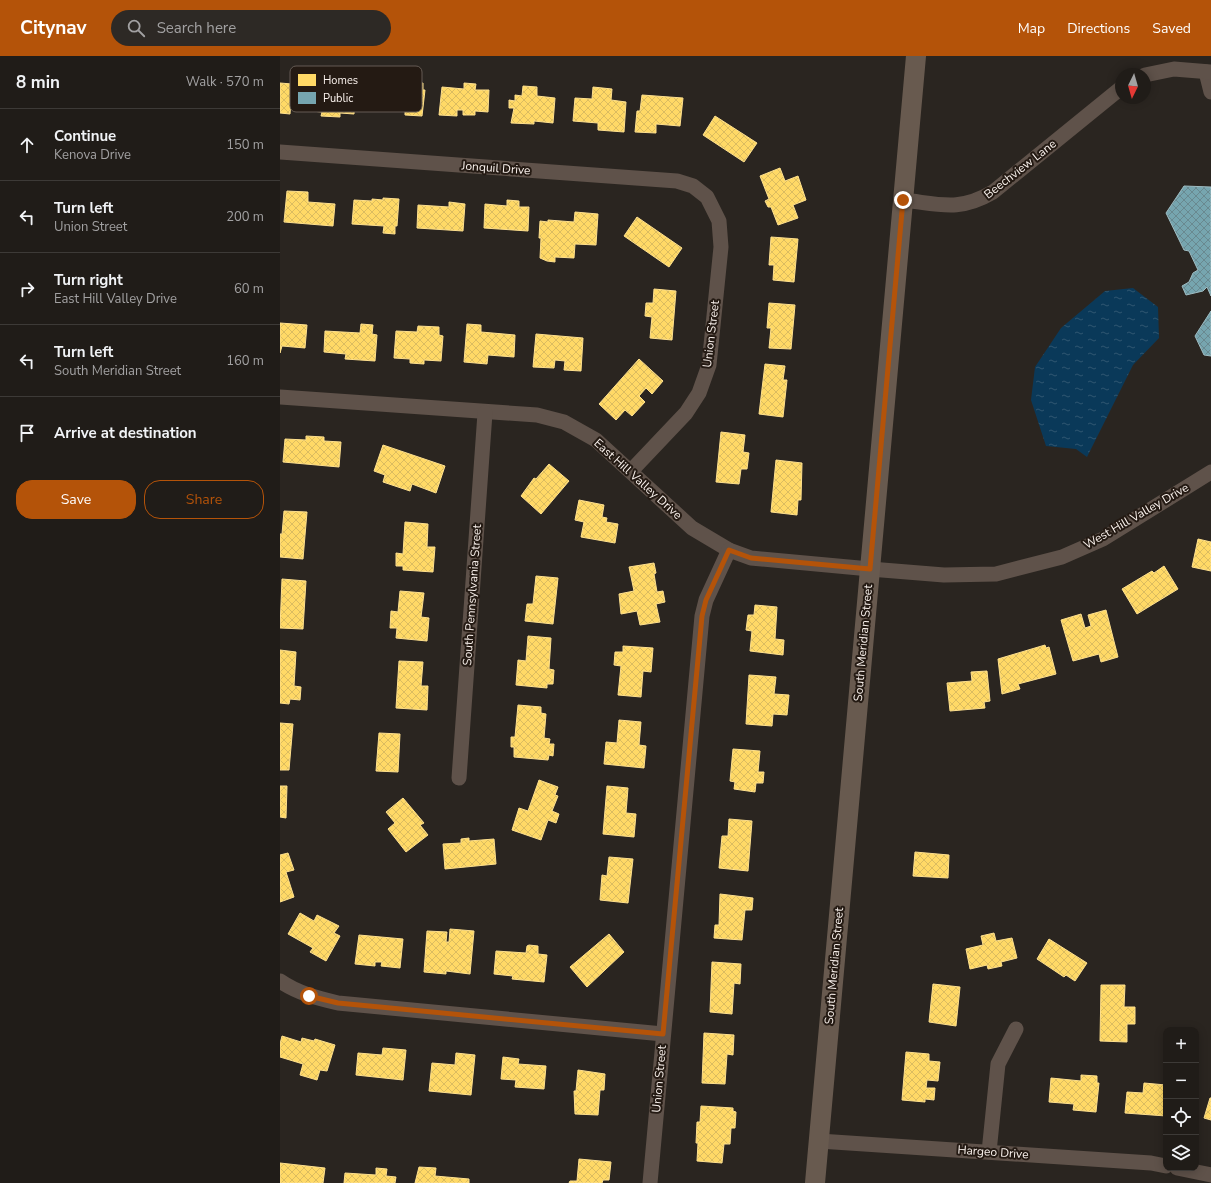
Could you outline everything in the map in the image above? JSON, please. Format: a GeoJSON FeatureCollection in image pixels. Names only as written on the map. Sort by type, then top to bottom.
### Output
{"type":"FeatureCollection","features":[{"type":"Feature","properties":{"kind":"main road","name":"South Meridian Street"},"geometry":{"type":"LineString","coordinates":[[815,1183],[916,56]]}},
{"type":"Feature","properties":{"kind":"street"},"geometry":{"type":"LineString","coordinates":[[1151,74],[1174,69],[1208,72],[1211,92]]}},
{"type":"Feature","properties":{"kind":"street","name":"Beechview Lane"},"geometry":{"type":"LineString","coordinates":[[903,200],[958,206],[978,201],[993,192],[1115,93]]}},
{"type":"Feature","properties":{"kind":"street","name":"Jonquil Drive"},"geometry":{"type":"LineString","coordinates":[[280,152],[677,181],[693,186],[707,197]]}},
{"type":"Feature","properties":{"kind":"street","name":"Union Street"},"geometry":{"type":"LineString","coordinates":[[631,471],[686,413],[699,393],[709,365],[721,247],[719,221],[707,197]]}},
{"type":"Feature","properties":{"kind":"street","name":"East Hill Valley Drive"},"geometry":{"type":"LineString","coordinates":[[280,397],[485,413],[537,415],[564,422],[596,440],[692,528],[729,550],[751,558],[870,569]]}},
{"type":"Feature","properties":{"kind":"street","name":"South Pennsylvania Street"},"geometry":{"type":"LineString","coordinates":[[459,778],[485,413]]}},
{"type":"Feature","properties":{"kind":"street","name":"West Hill Valley Drive"},"geometry":{"type":"LineString","coordinates":[[870,569],[944,575],[996,574],[1062,558],[1103,539],[1211,472]]}},
{"type":"Feature","properties":{"kind":"street","name":"Union Street"},"geometry":{"type":"LineString","coordinates":[[650,1183],[702,616],[706,600],[729,550]]}},
{"type":"Feature","properties":{"kind":"street"},"geometry":{"type":"LineString","coordinates":[[280,981],[309,996],[338,1003],[663,1034]]}},
{"type":"Feature","properties":{"kind":"street"},"geometry":{"type":"LineString","coordinates":[[989,1152],[998,1064],[1016,1029]]}},
{"type":"Feature","properties":{"kind":"street","name":"Hargeo Drive"},"geometry":{"type":"LineString","coordinates":[[819,1141],[1150,1163],[1163,1165]]}},
{"type":"Feature","properties":{"kind":"street"},"geometry":{"type":"LineString","coordinates":[[1192,1171],[1211,1175]]}},
{"type":"Feature","properties":{"kind":"water"},"geometry":{"type":"Polygon","coordinates":[[[1133,288],[1158,307],[1159,338],[1133,365],[1087,457],[1076,449],[1046,446],[1031,400],[1035,367],[1061,328],[1105,291],[1133,288]]]}},
{"type":"Feature","properties":{"kind":"building: Homes"},"geometry":{"type":"Polygon","coordinates":[[[280,83],[290,84],[290,114],[280,113],[280,83]]]}},
{"type":"Feature","properties":{"kind":"building: Homes"},"geometry":{"type":"Polygon","coordinates":[[[423,83],[423,90],[425,90],[422,116],[405,115],[405,112],[422,112],[423,83]]]}},
{"type":"Feature","properties":{"kind":"building: Homes"},"geometry":{"type":"Polygon","coordinates":[[[464,83],[476,84],[475,90],[489,90],[488,112],[475,111],[475,115],[463,115],[463,110],[457,110],[457,116],[439,115],[442,87],[464,89],[464,83]]]}},
{"type":"Feature","properties":{"kind":"building: Homes"},"geometry":{"type":"Polygon","coordinates":[[[523,86],[537,87],[537,96],[555,98],[553,123],[534,121],[534,124],[511,123],[514,108],[509,108],[509,100],[515,101],[515,95],[522,96],[523,86]]]}},
{"type":"Feature","properties":{"kind":"building: Homes"},"geometry":{"type":"Polygon","coordinates":[[[593,87],[612,89],[611,100],[626,102],[624,132],[598,130],[598,123],[573,121],[575,98],[592,99],[593,87]]]}},
{"type":"Feature","properties":{"kind":"building: Homes"},"geometry":{"type":"Polygon","coordinates":[[[642,95],[683,98],[680,126],[656,124],[656,133],[635,132],[637,111],[640,111],[642,95]]]}},
{"type":"Feature","properties":{"kind":"building: Homes"},"geometry":{"type":"Polygon","coordinates":[[[322,112],[354,112],[354,114],[340,113],[340,117],[321,116],[322,112]]]}},
{"type":"Feature","properties":{"kind":"building: Homes"},"geometry":{"type":"Polygon","coordinates":[[[715,116],[757,143],[744,162],[703,135],[715,116]]]}},
{"type":"Feature","properties":{"kind":"building: Homes"},"geometry":{"type":"Polygon","coordinates":[[[780,168],[785,181],[798,176],[806,200],[793,205],[798,218],[778,225],[771,207],[768,207],[765,201],[769,199],[760,176],[780,168]]]}},
{"type":"Feature","properties":{"kind":"building: Homes"},"geometry":{"type":"Polygon","coordinates":[[[287,191],[308,192],[308,202],[335,204],[333,226],[284,222],[287,191]]]}},
{"type":"Feature","properties":{"kind":"building: Homes"},"geometry":{"type":"Polygon","coordinates":[[[383,198],[399,199],[395,234],[383,233],[384,226],[352,224],[354,200],[372,201],[372,199],[383,200],[383,198]]]}},
{"type":"Feature","properties":{"kind":"building: Homes"},"geometry":{"type":"Polygon","coordinates":[[[507,200],[519,201],[519,207],[529,207],[528,231],[484,228],[485,204],[507,206],[507,200]]]}},
{"type":"Feature","properties":{"kind":"building: Homes"},"geometry":{"type":"Polygon","coordinates":[[[449,202],[465,204],[463,231],[417,228],[418,205],[449,207],[449,202]]]}},
{"type":"Feature","properties":{"kind":"building: Homes"},"geometry":{"type":"Polygon","coordinates":[[[575,212],[598,214],[596,245],[575,244],[574,258],[555,257],[555,262],[540,258],[540,221],[548,222],[548,220],[574,222],[575,212]]]}},
{"type":"Feature","properties":{"kind":"building: Homes"},"geometry":{"type":"Polygon","coordinates":[[[637,217],[682,248],[669,267],[624,236],[637,217]]]}},
{"type":"Feature","properties":{"kind":"building: Homes"},"geometry":{"type":"Polygon","coordinates":[[[771,237],[798,239],[794,282],[773,280],[774,265],[769,265],[771,237]]]}},
{"type":"Feature","properties":{"kind":"building: Homes"},"geometry":{"type":"Polygon","coordinates":[[[654,289],[676,291],[672,340],[650,338],[652,317],[645,316],[646,303],[653,303],[654,289]]]}},
{"type":"Feature","properties":{"kind":"building: Homes"},"geometry":{"type":"Polygon","coordinates":[[[769,303],[795,305],[791,349],[769,348],[771,328],[767,328],[769,303]]]}},
{"type":"Feature","properties":{"kind":"building: Homes"},"geometry":{"type":"Polygon","coordinates":[[[280,323],[307,325],[305,348],[282,346],[280,353],[280,323]]]}},
{"type":"Feature","properties":{"kind":"building: Homes"},"geometry":{"type":"Polygon","coordinates":[[[361,324],[373,325],[372,334],[377,335],[375,361],[345,359],[346,354],[324,352],[325,331],[360,333],[361,324]]]}},
{"type":"Feature","properties":{"kind":"building: Homes"},"geometry":{"type":"Polygon","coordinates":[[[467,324],[481,325],[481,332],[515,335],[514,357],[488,355],[487,364],[464,362],[467,324]]]}},
{"type":"Feature","properties":{"kind":"building: Homes"},"geometry":{"type":"Polygon","coordinates":[[[418,326],[439,327],[439,335],[443,336],[441,361],[424,360],[424,364],[410,363],[410,359],[394,358],[396,331],[417,332],[418,326]]]}},
{"type":"Feature","properties":{"kind":"building: Homes"},"geometry":{"type":"Polygon","coordinates":[[[536,334],[583,338],[581,371],[564,370],[565,361],[555,360],[554,368],[533,367],[536,334]]]}},
{"type":"Feature","properties":{"kind":"building: Homes"},"geometry":{"type":"Polygon","coordinates":[[[639,359],[663,381],[652,394],[646,388],[639,396],[645,402],[632,416],[625,410],[616,420],[599,404],[639,359]]]}},
{"type":"Feature","properties":{"kind":"building: Homes"},"geometry":{"type":"Polygon","coordinates":[[[765,364],[785,366],[783,380],[787,380],[783,417],[759,414],[765,364]]]}},
{"type":"Feature","properties":{"kind":"building: Homes"},"geometry":{"type":"Polygon","coordinates":[[[721,432],[745,435],[743,452],[749,453],[747,469],[741,469],[739,484],[716,482],[721,432]]]}},
{"type":"Feature","properties":{"kind":"building: Homes"},"geometry":{"type":"Polygon","coordinates":[[[306,436],[324,437],[324,441],[341,442],[339,467],[283,462],[285,439],[306,440],[306,436]]]}},
{"type":"Feature","properties":{"kind":"building: Homes"},"geometry":{"type":"Polygon","coordinates":[[[383,445],[445,466],[436,493],[412,484],[410,491],[383,482],[385,475],[374,471],[383,445]]]}},
{"type":"Feature","properties":{"kind":"building: Homes"},"geometry":{"type":"Polygon","coordinates":[[[776,460],[802,463],[801,500],[798,500],[797,515],[771,512],[776,460]]]}},
{"type":"Feature","properties":{"kind":"building: Homes"},"geometry":{"type":"Polygon","coordinates":[[[549,464],[569,481],[541,514],[521,496],[534,478],[536,479],[549,464]]]}},
{"type":"Feature","properties":{"kind":"building: Homes"},"geometry":{"type":"Polygon","coordinates":[[[579,500],[604,505],[602,517],[607,518],[606,522],[618,524],[615,543],[581,537],[584,522],[575,520],[579,500]]]}},
{"type":"Feature","properties":{"kind":"building: Homes"},"geometry":{"type":"Polygon","coordinates":[[[284,511],[307,512],[303,559],[280,557],[280,534],[282,534],[284,511]]]}},
{"type":"Feature","properties":{"kind":"building: Homes"},"geometry":{"type":"Polygon","coordinates":[[[405,522],[428,524],[427,547],[435,547],[433,572],[403,570],[403,566],[396,566],[396,553],[403,554],[405,522]]]}},
{"type":"Feature","properties":{"kind":"building: Homes"},"geometry":{"type":"Polygon","coordinates":[[[1198,539],[1211,542],[1211,571],[1192,567],[1198,539]]]}},
{"type":"Feature","properties":{"kind":"building: Homes"},"geometry":{"type":"Polygon","coordinates":[[[654,563],[657,592],[663,591],[665,602],[656,604],[660,622],[640,625],[637,611],[621,614],[619,594],[634,591],[629,567],[654,563]]]}},
{"type":"Feature","properties":{"kind":"building: Homes"},"geometry":{"type":"Polygon","coordinates":[[[1164,566],[1178,589],[1137,614],[1122,589],[1152,571],[1154,573],[1164,566]]]}},
{"type":"Feature","properties":{"kind":"building: Homes"},"geometry":{"type":"Polygon","coordinates":[[[536,576],[558,578],[553,624],[525,621],[527,604],[533,604],[536,576]]]}},
{"type":"Feature","properties":{"kind":"building: Homes"},"geometry":{"type":"Polygon","coordinates":[[[282,579],[306,581],[303,629],[280,628],[282,579]]]}},
{"type":"Feature","properties":{"kind":"building: Homes"},"geometry":{"type":"Polygon","coordinates":[[[400,591],[424,593],[421,617],[429,618],[427,641],[396,638],[397,628],[390,628],[391,611],[398,612],[400,591]]]}},
{"type":"Feature","properties":{"kind":"building: Homes"},"geometry":{"type":"Polygon","coordinates":[[[755,605],[777,607],[775,639],[784,640],[783,655],[750,651],[752,631],[746,630],[748,615],[754,615],[755,605]]]}},
{"type":"Feature","properties":{"kind":"building: Homes"},"geometry":{"type":"Polygon","coordinates":[[[1106,610],[1118,657],[1101,662],[1099,654],[1073,661],[1061,620],[1081,614],[1085,628],[1091,626],[1088,615],[1106,610]]]}},
{"type":"Feature","properties":{"kind":"building: Homes"},"geometry":{"type":"Polygon","coordinates":[[[528,636],[551,638],[549,669],[554,670],[553,684],[547,684],[547,688],[516,685],[518,660],[526,661],[528,636]]]}},
{"type":"Feature","properties":{"kind":"building: Homes"},"geometry":{"type":"Polygon","coordinates":[[[1045,645],[1046,648],[1049,647],[1056,674],[1018,684],[1020,689],[1002,694],[998,659],[1045,645]]]}},
{"type":"Feature","properties":{"kind":"building: Homes"},"geometry":{"type":"Polygon","coordinates":[[[623,646],[653,648],[651,672],[643,671],[641,697],[618,695],[621,666],[614,665],[615,652],[623,652],[623,646]]]}},
{"type":"Feature","properties":{"kind":"building: Homes"},"geometry":{"type":"Polygon","coordinates":[[[280,650],[296,652],[294,686],[301,687],[300,700],[290,699],[289,704],[280,703],[280,650]]]}},
{"type":"Feature","properties":{"kind":"building: Homes"},"geometry":{"type":"Polygon","coordinates":[[[399,661],[423,662],[421,686],[428,686],[427,710],[396,708],[399,661]]]}},
{"type":"Feature","properties":{"kind":"building: Homes"},"geometry":{"type":"Polygon","coordinates":[[[987,671],[990,701],[984,702],[985,708],[950,711],[947,683],[972,681],[971,672],[987,671]]]}},
{"type":"Feature","properties":{"kind":"building: Homes"},"geometry":{"type":"Polygon","coordinates":[[[749,675],[776,677],[774,694],[789,695],[787,715],[773,714],[772,726],[746,724],[749,675]]]}},
{"type":"Feature","properties":{"kind":"building: Homes"},"geometry":{"type":"Polygon","coordinates":[[[518,705],[541,707],[541,713],[546,714],[544,738],[550,739],[549,744],[554,744],[553,756],[549,755],[548,760],[514,757],[514,747],[511,747],[511,737],[515,737],[518,705]]]}},
{"type":"Feature","properties":{"kind":"building: Homes"},"geometry":{"type":"Polygon","coordinates":[[[619,720],[641,722],[639,745],[646,746],[644,768],[604,764],[606,742],[617,743],[619,720]]]}},
{"type":"Feature","properties":{"kind":"building: Homes"},"geometry":{"type":"Polygon","coordinates":[[[280,723],[293,724],[289,770],[280,770],[280,723]]]}},
{"type":"Feature","properties":{"kind":"building: Homes"},"geometry":{"type":"Polygon","coordinates":[[[379,733],[400,734],[398,772],[376,771],[379,733]]]}},
{"type":"Feature","properties":{"kind":"building: Homes"},"geometry":{"type":"Polygon","coordinates":[[[733,749],[760,751],[758,772],[764,772],[763,783],[756,783],[755,792],[734,789],[735,782],[730,781],[733,749]]]}},
{"type":"Feature","properties":{"kind":"building: Homes"},"geometry":{"type":"Polygon","coordinates":[[[539,780],[558,787],[555,795],[558,796],[552,811],[559,814],[556,823],[548,820],[541,840],[512,830],[519,808],[528,811],[539,780]]]}},
{"type":"Feature","properties":{"kind":"building: Homes"},"geometry":{"type":"Polygon","coordinates":[[[280,786],[287,786],[286,818],[280,817],[280,786]]]}},
{"type":"Feature","properties":{"kind":"building: Homes"},"geometry":{"type":"Polygon","coordinates":[[[607,786],[628,788],[626,813],[636,814],[634,837],[603,834],[607,786]]]}},
{"type":"Feature","properties":{"kind":"building: Homes"},"geometry":{"type":"Polygon","coordinates":[[[403,798],[424,823],[420,825],[428,835],[406,852],[388,829],[395,823],[386,812],[403,798]]]}},
{"type":"Feature","properties":{"kind":"building: Homes"},"geometry":{"type":"Polygon","coordinates":[[[729,819],[752,821],[748,871],[719,868],[722,836],[728,836],[729,819]]]}},
{"type":"Feature","properties":{"kind":"building: Homes"},"geometry":{"type":"Polygon","coordinates":[[[469,838],[469,841],[494,839],[496,864],[445,869],[443,844],[461,843],[461,839],[469,838]]]}},
{"type":"Feature","properties":{"kind":"building: Homes"},"geometry":{"type":"Polygon","coordinates":[[[915,852],[949,855],[948,878],[913,876],[915,852]]]}},
{"type":"Feature","properties":{"kind":"building: Homes"},"geometry":{"type":"Polygon","coordinates":[[[288,853],[294,870],[286,872],[294,897],[280,902],[280,855],[288,853]]]}},
{"type":"Feature","properties":{"kind":"building: Homes"},"geometry":{"type":"Polygon","coordinates":[[[609,857],[633,859],[628,903],[600,900],[602,875],[607,876],[609,857]]]}},
{"type":"Feature","properties":{"kind":"building: Homes"},"geometry":{"type":"Polygon","coordinates":[[[720,894],[753,898],[752,910],[745,910],[742,940],[714,938],[715,925],[719,925],[720,894]]]}},
{"type":"Feature","properties":{"kind":"building: Homes"},"geometry":{"type":"Polygon","coordinates":[[[300,913],[314,921],[317,915],[339,926],[334,933],[340,936],[326,961],[310,952],[313,948],[288,934],[300,913]]]}},
{"type":"Feature","properties":{"kind":"building: Homes"},"geometry":{"type":"Polygon","coordinates":[[[450,929],[474,931],[470,974],[446,971],[446,974],[424,972],[427,931],[447,932],[446,942],[449,942],[450,929]]]}},
{"type":"Feature","properties":{"kind":"building: Homes"},"geometry":{"type":"Polygon","coordinates":[[[994,933],[996,941],[1012,938],[1017,958],[1001,962],[1002,966],[988,969],[987,965],[970,969],[966,949],[983,945],[981,936],[994,933]]]}},
{"type":"Feature","properties":{"kind":"building: Homes"},"geometry":{"type":"Polygon","coordinates":[[[609,934],[624,952],[587,987],[570,967],[609,934]]]}},
{"type":"Feature","properties":{"kind":"building: Homes"},"geometry":{"type":"Polygon","coordinates":[[[359,935],[403,939],[400,968],[381,966],[382,962],[375,962],[375,966],[355,964],[359,935]]]}},
{"type":"Feature","properties":{"kind":"building: Homes"},"geometry":{"type":"Polygon","coordinates":[[[1049,939],[1087,963],[1075,981],[1066,975],[1064,977],[1037,959],[1049,939]]]}},
{"type":"Feature","properties":{"kind":"building: Homes"},"geometry":{"type":"Polygon","coordinates":[[[527,946],[538,946],[538,954],[547,955],[544,982],[512,979],[513,976],[494,974],[496,951],[526,953],[527,946]]]}},
{"type":"Feature","properties":{"kind":"building: Homes"},"geometry":{"type":"Polygon","coordinates":[[[712,962],[741,964],[740,984],[734,983],[732,1014],[710,1012],[712,962]]]}},
{"type":"Feature","properties":{"kind":"building: Homes"},"geometry":{"type":"Polygon","coordinates":[[[933,984],[960,987],[956,1026],[929,1022],[933,984]]]}},
{"type":"Feature","properties":{"kind":"building: Homes"},"geometry":{"type":"Polygon","coordinates":[[[1101,985],[1125,985],[1124,1007],[1135,1007],[1135,1024],[1127,1024],[1127,1042],[1100,1041],[1101,985]]]}},
{"type":"Feature","properties":{"kind":"building: Homes"},"geometry":{"type":"Polygon","coordinates":[[[704,1033],[734,1035],[733,1055],[727,1054],[725,1084],[702,1083],[704,1033]]]}},
{"type":"Feature","properties":{"kind":"building: Homes"},"geometry":{"type":"Polygon","coordinates":[[[282,1036],[301,1042],[302,1038],[314,1041],[315,1039],[335,1045],[327,1071],[320,1070],[317,1080],[300,1075],[303,1064],[280,1057],[280,1044],[282,1036]]]}},
{"type":"Feature","properties":{"kind":"building: Homes"},"geometry":{"type":"Polygon","coordinates":[[[383,1048],[406,1050],[403,1080],[356,1075],[358,1053],[382,1055],[383,1048]]]}},
{"type":"Feature","properties":{"kind":"building: Homes"},"geometry":{"type":"Polygon","coordinates":[[[906,1052],[929,1054],[929,1061],[940,1062],[938,1081],[927,1080],[926,1088],[935,1088],[934,1100],[925,1099],[925,1102],[902,1100],[906,1052]]]}},
{"type":"Feature","properties":{"kind":"building: Homes"},"geometry":{"type":"Polygon","coordinates":[[[456,1053],[475,1055],[471,1095],[429,1091],[432,1063],[455,1065],[456,1053]]]}},
{"type":"Feature","properties":{"kind":"building: Homes"},"geometry":{"type":"Polygon","coordinates":[[[503,1057],[519,1059],[518,1064],[546,1066],[544,1089],[515,1087],[516,1080],[501,1079],[503,1057]]]}},
{"type":"Feature","properties":{"kind":"building: Homes"},"geometry":{"type":"Polygon","coordinates":[[[578,1070],[605,1074],[604,1090],[600,1090],[598,1115],[575,1114],[574,1091],[576,1091],[578,1070]]]}},
{"type":"Feature","properties":{"kind":"building: Homes"},"geometry":{"type":"Polygon","coordinates":[[[1081,1075],[1097,1076],[1097,1083],[1099,1083],[1096,1112],[1073,1110],[1074,1104],[1049,1102],[1051,1078],[1081,1081],[1081,1075]]]}},
{"type":"Feature","properties":{"kind":"building: Homes"},"geometry":{"type":"Polygon","coordinates":[[[1144,1083],[1163,1085],[1163,1116],[1125,1113],[1127,1092],[1143,1093],[1144,1083]]]}},
{"type":"Feature","properties":{"kind":"building: Homes"},"geometry":{"type":"Polygon","coordinates":[[[1211,1098],[1211,1120],[1204,1118],[1211,1098]]]}},
{"type":"Feature","properties":{"kind":"building: Homes"},"geometry":{"type":"Polygon","coordinates":[[[701,1106],[733,1108],[733,1111],[736,1112],[735,1128],[731,1128],[730,1144],[724,1144],[722,1163],[697,1161],[697,1122],[700,1122],[701,1106]]]}},
{"type":"Feature","properties":{"kind":"building: Homes"},"geometry":{"type":"Polygon","coordinates":[[[579,1159],[611,1162],[609,1180],[603,1180],[602,1183],[569,1183],[570,1181],[577,1181],[579,1159]]]}},
{"type":"Feature","properties":{"kind":"building: Homes"},"geometry":{"type":"Polygon","coordinates":[[[280,1163],[325,1168],[323,1183],[280,1183],[280,1163]]]}},
{"type":"Feature","properties":{"kind":"building: Homes"},"geometry":{"type":"Polygon","coordinates":[[[419,1167],[436,1168],[435,1176],[469,1179],[469,1183],[415,1183],[419,1167]]]}},
{"type":"Feature","properties":{"kind":"building: Homes"},"geometry":{"type":"Polygon","coordinates":[[[376,1168],[387,1169],[386,1176],[396,1177],[395,1183],[344,1183],[345,1173],[376,1175],[376,1168]]]}},
{"type":"Feature","properties":{"kind":"building: Public"},"geometry":{"type":"Polygon","coordinates":[[[1184,186],[1211,187],[1211,296],[1207,287],[1203,291],[1186,295],[1182,286],[1189,282],[1193,273],[1198,270],[1189,251],[1184,250],[1166,213],[1184,186]]]}},
{"type":"Feature","properties":{"kind":"building: Public"},"geometry":{"type":"Polygon","coordinates":[[[1211,311],[1211,356],[1204,355],[1195,336],[1211,311]]]}},
{"type":"Feature","properties":{"kind":"route"},"geometry":{"type":"LineString","coordinates":[[309,996],[338,1003],[663,1034],[690,731],[702,616],[706,600],[729,550],[751,558],[870,569],[903,200]]}}]}
